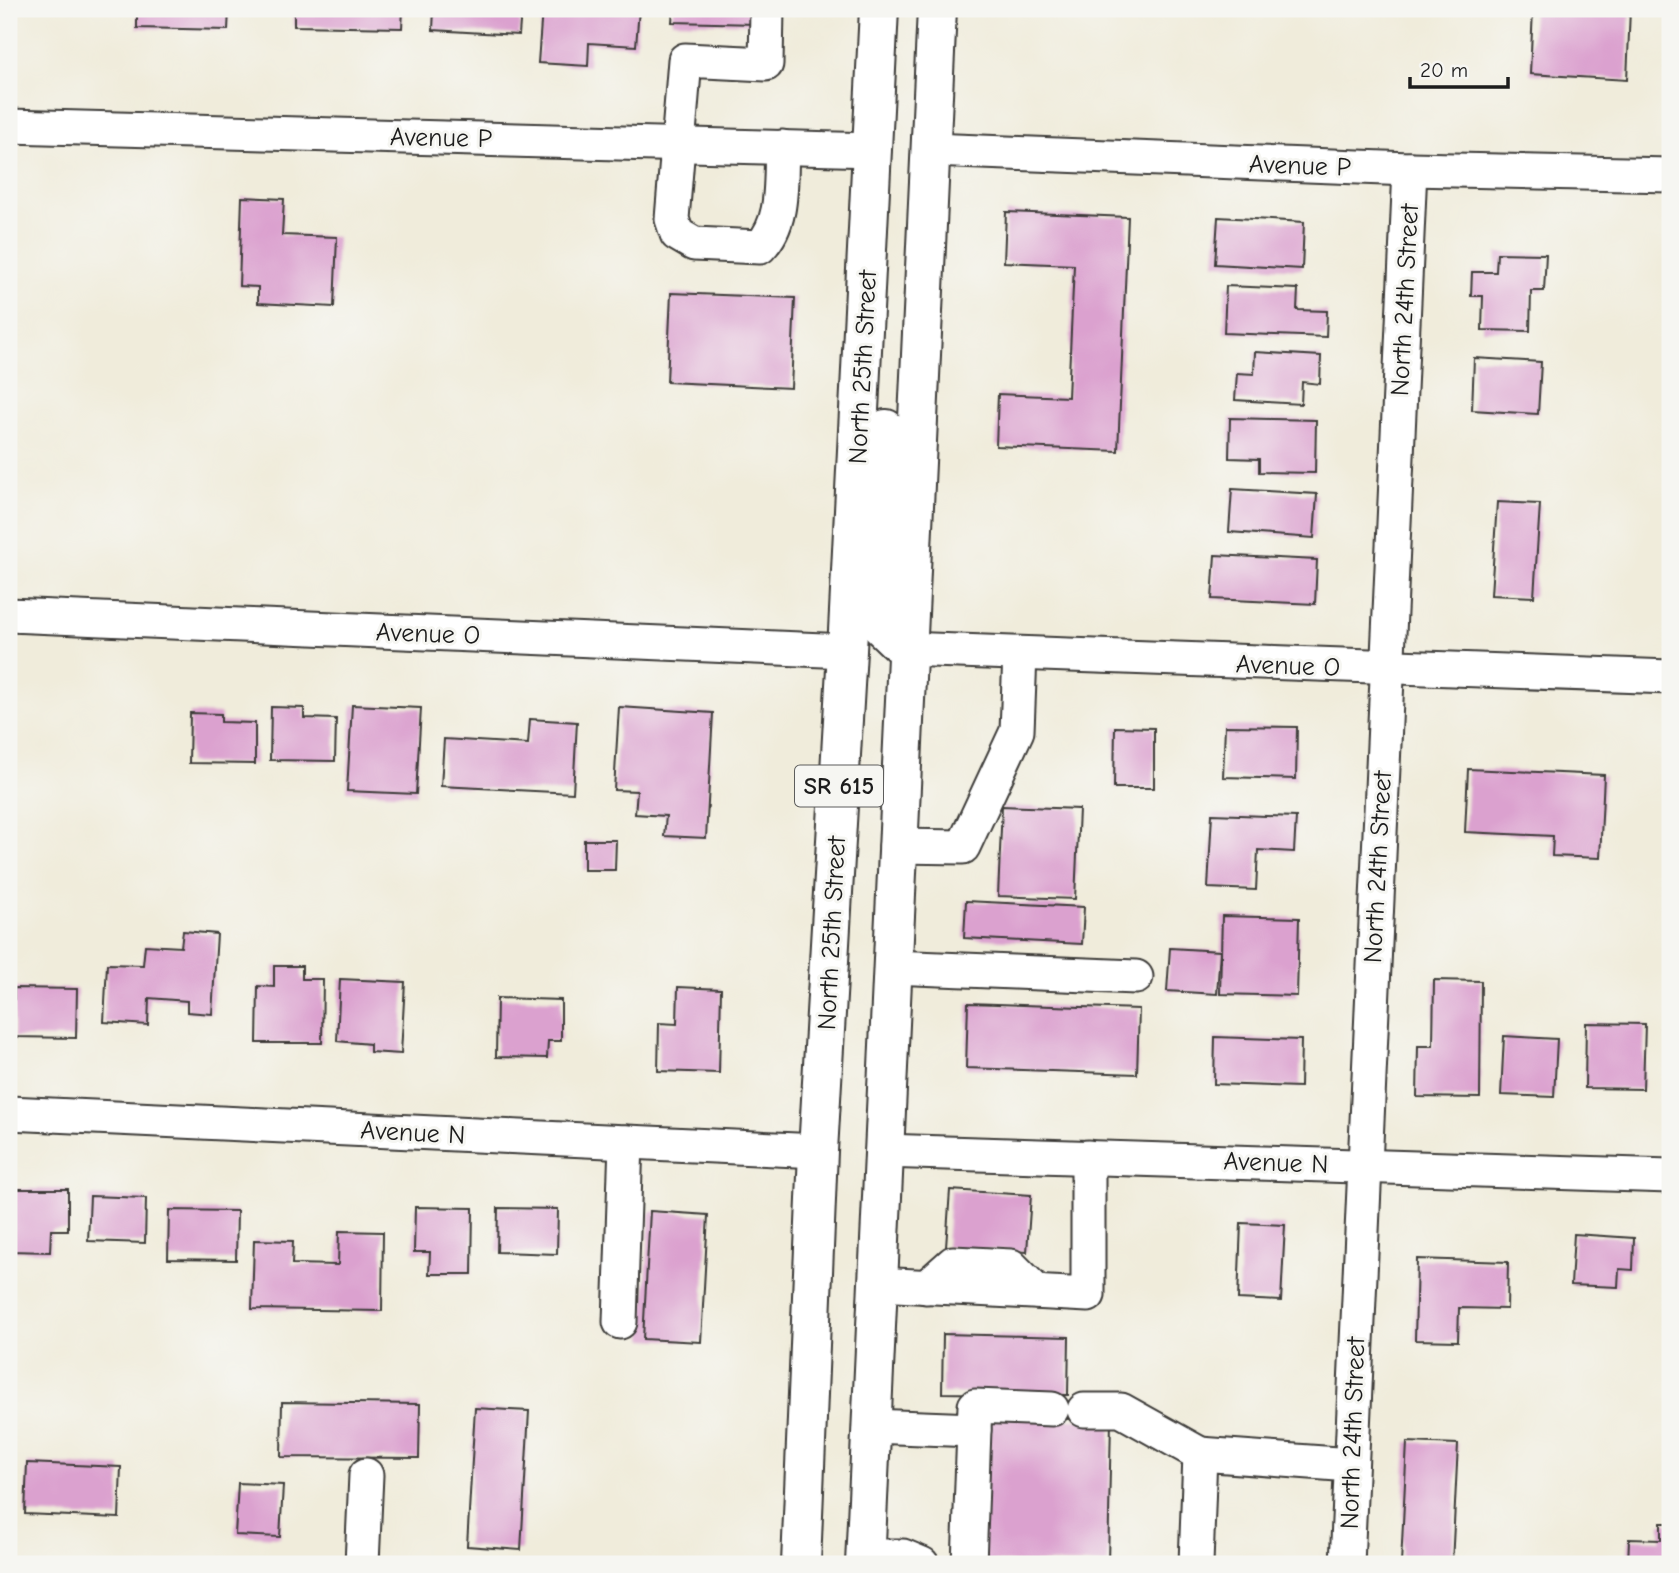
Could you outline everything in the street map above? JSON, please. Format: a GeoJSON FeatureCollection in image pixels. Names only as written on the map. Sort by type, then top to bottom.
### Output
{"type":"FeatureCollection","features":[{"type":"Feature","properties":{"kind":"main road","name":"North 25th Street"},"geometry":{"type":"LineString","coordinates":[[801,1564],[818,1151],[869,247],[879,9]]}},
{"type":"Feature","properties":{"kind":"main road","name":"SR 615"},"geometry":{"type":"LineString","coordinates":[[865,1560],[905,649],[937,9]]}},
{"type":"Feature","properties":{"kind":"main road"},"geometry":{"type":"LineString","coordinates":[[869,247],[892,297],[878,595],[881,626],[905,649]]}},
{"type":"Feature","properties":{"kind":"street"},"geometry":{"type":"LineString","coordinates":[[767,9],[766,64],[685,61],[672,219],[677,234],[694,244],[760,247],[771,237],[778,218],[782,148]]}},
{"type":"Feature","properties":{"kind":"street","name":"Avenue P"},"geometry":{"type":"LineString","coordinates":[[9,126],[873,150]]}},
{"type":"Feature","properties":{"kind":"street","name":"Avenue P"},"geometry":{"type":"LineString","coordinates":[[930,150],[1410,169],[1670,175]]}},
{"type":"Feature","properties":{"kind":"street","name":"North 24th Street"},"geometry":{"type":"LineString","coordinates":[[1347,1564],[1410,169]]}},
{"type":"Feature","properties":{"kind":"street","name":"Avenue O"},"geometry":{"type":"LineString","coordinates":[[9,615],[847,651]]}},
{"type":"Feature","properties":{"kind":"street","name":"Avenue O"},"geometry":{"type":"LineString","coordinates":[[905,649],[1670,677]]}},
{"type":"Feature","properties":{"kind":"street"},"geometry":{"type":"LineString","coordinates":[[897,846],[963,847],[1017,731],[1020,654]]}},
{"type":"Feature","properties":{"kind":"street"},"geometry":{"type":"LineString","coordinates":[[891,967],[1136,976]]}},
{"type":"Feature","properties":{"kind":"street","name":"Avenue N"},"geometry":{"type":"LineString","coordinates":[[9,1113],[818,1151]]}},
{"type":"Feature","properties":{"kind":"street"},"geometry":{"type":"LineString","coordinates":[[620,1322],[626,1142]]}},
{"type":"Feature","properties":{"kind":"street","name":"Avenue N"},"geometry":{"type":"LineString","coordinates":[[882,1151],[1364,1164],[1670,1176]]}},
{"type":"Feature","properties":{"kind":"street"},"geometry":{"type":"LineString","coordinates":[[877,1284],[1088,1295],[1088,1157]]}},
{"type":"Feature","properties":{"kind":"street"},"geometry":{"type":"LineString","coordinates":[[969,1564],[975,1406],[1121,1410],[1200,1454],[1351,1465]]}},
{"type":"Feature","properties":{"kind":"street"},"geometry":{"type":"LineString","coordinates":[[871,1426],[974,1430]]}},
{"type":"Feature","properties":{"kind":"street"},"geometry":{"type":"LineString","coordinates":[[1196,1564],[1200,1454]]}},
{"type":"Feature","properties":{"kind":"street"},"geometry":{"type":"LineString","coordinates":[[362,1564],[366,1475]]}},
{"type":"Feature","properties":{"kind":"street"},"geometry":{"type":"LineString","coordinates":[[865,1560],[903,1556],[922,1564]]}},
{"type":"Feature","properties":{"kind":"building"},"geometry":{"type":"Polygon","coordinates":[[[137,9],[229,9],[228,30],[137,28],[137,9]]]}},
{"type":"Feature","properties":{"kind":"building"},"geometry":{"type":"Polygon","coordinates":[[[294,9],[403,9],[402,28],[294,26],[294,9]]]}},
{"type":"Feature","properties":{"kind":"building"},"geometry":{"type":"Polygon","coordinates":[[[434,9],[521,9],[519,35],[433,30],[434,9]]]}},
{"type":"Feature","properties":{"kind":"building"},"geometry":{"type":"Polygon","coordinates":[[[542,9],[639,9],[636,46],[589,43],[588,66],[538,63],[542,9]]]}},
{"type":"Feature","properties":{"kind":"building"},"geometry":{"type":"Polygon","coordinates":[[[673,9],[757,9],[757,24],[672,22],[673,9]]]}},
{"type":"Feature","properties":{"kind":"building"},"geometry":{"type":"Polygon","coordinates":[[[1533,9],[1630,9],[1627,80],[1530,74],[1533,9]]]}},
{"type":"Feature","properties":{"kind":"building"},"geometry":{"type":"Polygon","coordinates":[[[242,197],[284,199],[282,235],[337,237],[334,307],[258,303],[258,287],[239,286],[242,197]]]}},
{"type":"Feature","properties":{"kind":"building"},"geometry":{"type":"Polygon","coordinates":[[[1006,212],[1128,217],[1118,451],[996,446],[998,394],[1068,397],[1074,265],[1004,262],[1006,212]]]}},
{"type":"Feature","properties":{"kind":"building"},"geometry":{"type":"Polygon","coordinates":[[[1218,217],[1304,222],[1302,269],[1215,264],[1218,217]]]}},
{"type":"Feature","properties":{"kind":"building"},"geometry":{"type":"Polygon","coordinates":[[[1497,253],[1546,254],[1544,291],[1531,291],[1530,331],[1482,330],[1483,296],[1471,296],[1472,272],[1496,272],[1497,253]]]}},
{"type":"Feature","properties":{"kind":"building"},"geometry":{"type":"Polygon","coordinates":[[[1226,286],[1298,289],[1297,310],[1327,311],[1326,337],[1224,333],[1226,286]]]}},
{"type":"Feature","properties":{"kind":"building"},"geometry":{"type":"Polygon","coordinates":[[[671,293],[795,298],[791,388],[667,382],[671,293]]]}},
{"type":"Feature","properties":{"kind":"building"},"geometry":{"type":"Polygon","coordinates":[[[1255,352],[1321,356],[1320,384],[1302,382],[1301,404],[1235,400],[1237,373],[1254,374],[1255,352]]]}},
{"type":"Feature","properties":{"kind":"building"},"geometry":{"type":"Polygon","coordinates":[[[1474,358],[1541,362],[1538,414],[1472,410],[1474,358]]]}},
{"type":"Feature","properties":{"kind":"building"},"geometry":{"type":"Polygon","coordinates":[[[1230,418],[1316,420],[1315,473],[1259,472],[1259,459],[1229,458],[1230,418]]]}},
{"type":"Feature","properties":{"kind":"building"},"geometry":{"type":"Polygon","coordinates":[[[1232,489],[1317,494],[1314,538],[1229,532],[1232,489]]]}},
{"type":"Feature","properties":{"kind":"building"},"geometry":{"type":"Polygon","coordinates":[[[1497,502],[1540,504],[1534,597],[1491,595],[1497,502]]]}},
{"type":"Feature","properties":{"kind":"building"},"geometry":{"type":"Polygon","coordinates":[[[1215,555],[1317,560],[1315,604],[1212,599],[1215,555]]]}},
{"type":"Feature","properties":{"kind":"building"},"geometry":{"type":"Polygon","coordinates":[[[352,705],[421,708],[416,794],[347,791],[352,705]]]}},
{"type":"Feature","properties":{"kind":"building"},"geometry":{"type":"Polygon","coordinates":[[[271,707],[304,708],[304,718],[336,719],[335,761],[270,760],[271,707]]]}},
{"type":"Feature","properties":{"kind":"building"},"geometry":{"type":"Polygon","coordinates":[[[619,707],[713,713],[706,838],[664,836],[666,816],[635,814],[637,791],[614,790],[619,707]]]}},
{"type":"Feature","properties":{"kind":"building"},"geometry":{"type":"Polygon","coordinates":[[[190,713],[221,714],[221,722],[255,723],[255,764],[189,763],[190,713]]]}},
{"type":"Feature","properties":{"kind":"building"},"geometry":{"type":"Polygon","coordinates":[[[530,719],[577,722],[573,793],[441,786],[444,739],[528,744],[530,719]]]}},
{"type":"Feature","properties":{"kind":"building"},"geometry":{"type":"Polygon","coordinates":[[[1225,726],[1297,727],[1296,779],[1223,777],[1225,726]]]}},
{"type":"Feature","properties":{"kind":"building"},"geometry":{"type":"Polygon","coordinates":[[[1115,727],[1154,728],[1154,788],[1114,788],[1115,727]]]}},
{"type":"Feature","properties":{"kind":"building"},"geometry":{"type":"Polygon","coordinates":[[[1468,769],[1604,775],[1600,858],[1552,856],[1553,836],[1465,832],[1468,769]]]}},
{"type":"Feature","properties":{"kind":"building"},"geometry":{"type":"Polygon","coordinates":[[[1002,806],[1079,809],[1075,899],[998,896],[1002,806]]]}},
{"type":"Feature","properties":{"kind":"building"},"geometry":{"type":"Polygon","coordinates":[[[1212,814],[1296,817],[1294,852],[1258,850],[1256,890],[1208,888],[1212,814]]]}},
{"type":"Feature","properties":{"kind":"building"},"geometry":{"type":"Polygon","coordinates":[[[584,840],[616,840],[615,870],[584,870],[584,840]]]}},
{"type":"Feature","properties":{"kind":"building"},"geometry":{"type":"Polygon","coordinates":[[[966,901],[1084,907],[1082,944],[964,938],[966,901]]]}},
{"type":"Feature","properties":{"kind":"building"},"geometry":{"type":"Polygon","coordinates":[[[1222,916],[1299,918],[1297,996],[1220,994],[1222,916]]]}},
{"type":"Feature","properties":{"kind":"building"},"geometry":{"type":"Polygon","coordinates":[[[183,931],[217,934],[212,1014],[187,1012],[187,1001],[149,998],[148,1025],[104,1022],[107,964],[143,965],[145,945],[181,947],[183,931]]]}},
{"type":"Feature","properties":{"kind":"building"},"geometry":{"type":"Polygon","coordinates":[[[1170,948],[1220,951],[1217,994],[1167,991],[1170,948]]]}},
{"type":"Feature","properties":{"kind":"building"},"geometry":{"type":"Polygon","coordinates":[[[274,966],[302,966],[302,979],[323,979],[322,1043],[257,1043],[258,986],[274,987],[274,966]]]}},
{"type":"Feature","properties":{"kind":"building"},"geometry":{"type":"Polygon","coordinates":[[[340,979],[405,982],[401,1054],[370,1052],[370,1044],[337,1041],[340,979]]]}},
{"type":"Feature","properties":{"kind":"building"},"geometry":{"type":"Polygon","coordinates":[[[1434,980],[1481,981],[1480,1098],[1417,1097],[1418,1046],[1433,1046],[1434,980]]]}},
{"type":"Feature","properties":{"kind":"building"},"geometry":{"type":"Polygon","coordinates":[[[678,987],[721,989],[719,1073],[658,1071],[659,1023],[677,1024],[678,987]]]}},
{"type":"Feature","properties":{"kind":"building"},"geometry":{"type":"Polygon","coordinates":[[[14,988],[77,989],[76,1038],[14,1037],[14,988]]]}},
{"type":"Feature","properties":{"kind":"building"},"geometry":{"type":"Polygon","coordinates":[[[497,998],[561,1000],[561,1041],[548,1041],[547,1058],[496,1057],[497,998]]]}},
{"type":"Feature","properties":{"kind":"building"},"geometry":{"type":"Polygon","coordinates":[[[968,1003],[1139,1009],[1137,1074],[966,1068],[968,1003]]]}},
{"type":"Feature","properties":{"kind":"building"},"geometry":{"type":"Polygon","coordinates":[[[1586,1023],[1645,1024],[1643,1089],[1585,1088],[1586,1023]]]}},
{"type":"Feature","properties":{"kind":"building"},"geometry":{"type":"Polygon","coordinates":[[[1504,1036],[1557,1039],[1554,1097],[1501,1095],[1504,1036]]]}},
{"type":"Feature","properties":{"kind":"building"},"geometry":{"type":"Polygon","coordinates":[[[1215,1037],[1301,1040],[1300,1087],[1214,1084],[1215,1037]]]}},
{"type":"Feature","properties":{"kind":"building"},"geometry":{"type":"Polygon","coordinates":[[[9,1189],[68,1189],[68,1230],[51,1230],[50,1252],[9,1251],[9,1189]]]}},
{"type":"Feature","properties":{"kind":"building"},"geometry":{"type":"Polygon","coordinates":[[[950,1190],[1031,1195],[1027,1252],[946,1247],[950,1190]]]}},
{"type":"Feature","properties":{"kind":"building"},"geometry":{"type":"Polygon","coordinates":[[[90,1196],[146,1198],[145,1243],[88,1241],[90,1196]]]}},
{"type":"Feature","properties":{"kind":"building"},"geometry":{"type":"Polygon","coordinates":[[[415,1207],[473,1208],[472,1274],[429,1274],[430,1252],[414,1252],[415,1207]]]}},
{"type":"Feature","properties":{"kind":"building"},"geometry":{"type":"Polygon","coordinates":[[[498,1208],[558,1209],[557,1254],[497,1252],[498,1208]]]}},
{"type":"Feature","properties":{"kind":"building"},"geometry":{"type":"Polygon","coordinates":[[[169,1210],[237,1211],[236,1260],[168,1259],[169,1210]]]}},
{"type":"Feature","properties":{"kind":"building"},"geometry":{"type":"Polygon","coordinates":[[[650,1211],[708,1215],[701,1342],[643,1339],[650,1211]]]}},
{"type":"Feature","properties":{"kind":"building"},"geometry":{"type":"Polygon","coordinates":[[[1241,1223],[1285,1225],[1281,1301],[1238,1299],[1241,1223]]]}},
{"type":"Feature","properties":{"kind":"building"},"geometry":{"type":"Polygon","coordinates":[[[339,1231],[383,1232],[382,1311],[252,1309],[254,1240],[293,1241],[292,1264],[338,1265],[339,1231]]]}},
{"type":"Feature","properties":{"kind":"building"},"geometry":{"type":"Polygon","coordinates":[[[1574,1234],[1634,1238],[1633,1270],[1619,1269],[1618,1287],[1571,1285],[1574,1234]]]}},
{"type":"Feature","properties":{"kind":"building"},"geometry":{"type":"Polygon","coordinates":[[[1417,1259],[1508,1262],[1507,1309],[1459,1308],[1458,1341],[1415,1340],[1417,1259]]]}},
{"type":"Feature","properties":{"kind":"building"},"geometry":{"type":"Polygon","coordinates":[[[943,1334],[1069,1337],[1068,1395],[942,1393],[943,1334]]]}},
{"type":"Feature","properties":{"kind":"building"},"geometry":{"type":"Polygon","coordinates":[[[282,1402],[420,1404],[419,1458],[281,1457],[282,1402]]]}},
{"type":"Feature","properties":{"kind":"building"},"geometry":{"type":"Polygon","coordinates":[[[475,1408],[529,1411],[521,1550],[467,1546],[475,1408]]]}},
{"type":"Feature","properties":{"kind":"building"},"geometry":{"type":"Polygon","coordinates":[[[985,1417],[1111,1420],[1108,1564],[982,1562],[985,1417]]]}},
{"type":"Feature","properties":{"kind":"building"},"geometry":{"type":"Polygon","coordinates":[[[1407,1442],[1458,1444],[1452,1564],[1401,1564],[1407,1442]]]}},
{"type":"Feature","properties":{"kind":"building"},"geometry":{"type":"Polygon","coordinates":[[[27,1463],[121,1467],[119,1518],[25,1514],[27,1463]]]}},
{"type":"Feature","properties":{"kind":"building"},"geometry":{"type":"Polygon","coordinates":[[[238,1483],[283,1485],[280,1537],[235,1535],[238,1483]]]}},
{"type":"Feature","properties":{"kind":"building"},"geometry":{"type":"Polygon","coordinates":[[[1661,1523],[1670,1523],[1670,1564],[1628,1564],[1629,1539],[1661,1540],[1661,1523]]]}}]}
